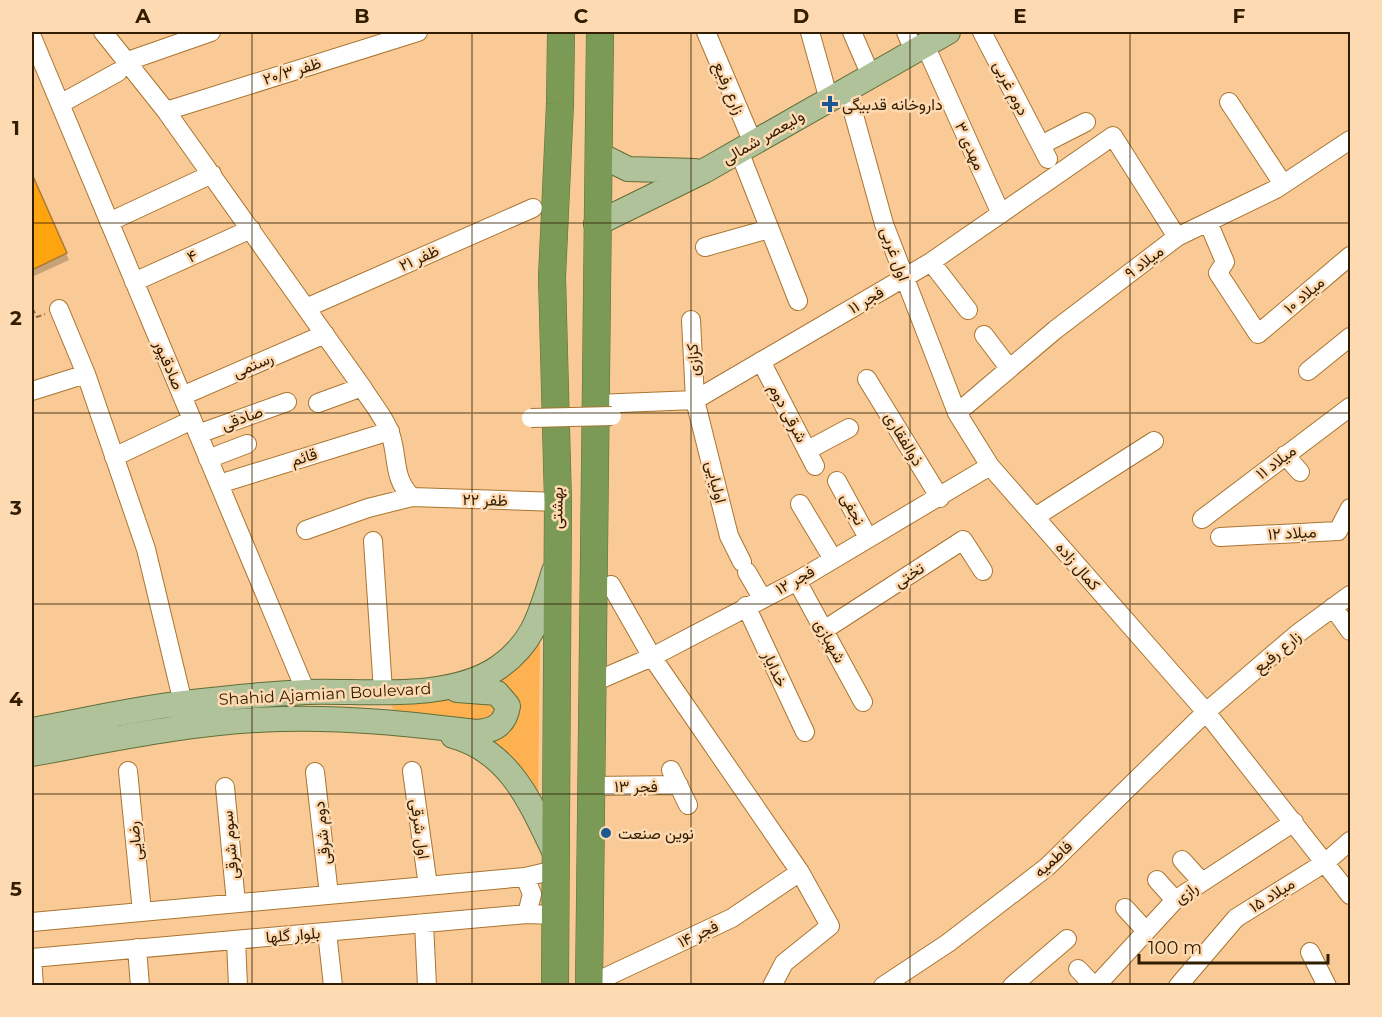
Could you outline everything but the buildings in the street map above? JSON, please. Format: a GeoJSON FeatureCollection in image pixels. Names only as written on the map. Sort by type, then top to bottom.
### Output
{"type":"FeatureCollection","features":[{"type":"Feature","properties":{"kind":"highway","name":"بهشتی"},"geometry":{"type":"LineString","coordinates":[[555,986],[555,567],[558,502],[552,277],[561,32]]}},
{"type":"Feature","properties":{"kind":"highway"},"geometry":{"type":"LineString","coordinates":[[590,985],[594,682],[604,410],[596,284],[600,32]]}},
{"type":"Feature","properties":{"kind":"highway"},"geometry":{"type":"LineString","coordinates":[[560,104],[570,152],[570,231],[577,237],[596,224]]}},
{"type":"Feature","properties":{"kind":"highway"},"geometry":{"type":"LineString","coordinates":[[552,277],[564,263],[574,262],[589,272],[596,284]]}},
{"type":"Feature","properties":{"kind":"main road","name":"ولیعصر شمالی"},"geometry":{"type":"LineString","coordinates":[[596,224],[704,171],[838,95],[871,76],[915,42],[948,32]]}},
{"type":"Feature","properties":{"kind":"main road"},"geometry":{"type":"LineString","coordinates":[[598,154],[628,169],[664,172],[704,171]]}},
{"type":"Feature","properties":{"kind":"main road","name":"Shahid Ajamian Boulevard"},"geometry":{"type":"LineString","coordinates":[[32,730],[183,703],[306,692],[421,690],[455,685],[485,675],[523,647],[535,628],[555,567]]}},
{"type":"Feature","properties":{"kind":"main road"},"geometry":{"type":"LineString","coordinates":[[416,725],[489,731],[502,723],[507,714],[508,706],[505,699],[496,693],[421,690]]}},
{"type":"Feature","properties":{"kind":"main road"},"geometry":{"type":"LineString","coordinates":[[382,691],[383,721]]}},
{"type":"Feature","properties":{"kind":"main road","name":"Shahid Ajamian Boulevard"},"geometry":{"type":"LineString","coordinates":[[32,753],[169,729],[280,719],[383,721],[416,725],[461,738],[497,759],[525,792],[555,862]]}},
{"type":"Feature","properties":{"kind":"street"},"geometry":{"type":"LineString","coordinates":[[103,32],[122,67],[166,111],[362,387],[390,431],[398,477],[401,486],[412,497]]}},
{"type":"Feature","properties":{"kind":"street"},"geometry":{"type":"LineString","coordinates":[[60,104],[122,67],[212,32]]}},
{"type":"Feature","properties":{"kind":"street","name":"ظفر ۲۰/۳"},"geometry":{"type":"LineString","coordinates":[[166,111],[418,32]]}},
{"type":"Feature","properties":{"kind":"street","name":"زارع رفیع"},"geometry":{"type":"LineString","coordinates":[[706,32],[746,147],[769,229],[798,301]]}},
{"type":"Feature","properties":{"kind":"street","name":"اول غربی"},"geometry":{"type":"LineString","coordinates":[[810,32],[838,95],[903,278],[957,413]]}},
{"type":"Feature","properties":{"kind":"street"},"geometry":{"type":"LineString","coordinates":[[852,32],[871,76]]}},
{"type":"Feature","properties":{"kind":"street","name":"دوم غربی"},"geometry":{"type":"LineString","coordinates":[[982,32],[1044,152],[1086,123]]}},
{"type":"Feature","properties":{"kind":"street","name":"صادقپور"},"geometry":{"type":"LineString","coordinates":[[32,37],[306,692]]}},
{"type":"Feature","properties":{"kind":"street","name":"مهدی ۳"},"geometry":{"type":"LineString","coordinates":[[915,42],[1000,214]]}},
{"type":"Feature","properties":{"kind":"street"},"geometry":{"type":"LineString","coordinates":[[1229,102],[1283,184]]}},
{"type":"Feature","properties":{"kind":"street","name":"فجر ۱۱"},"geometry":{"type":"LineString","coordinates":[[531,418],[695,399],[931,262],[1113,136],[1177,237]]}},
{"type":"Feature","properties":{"kind":"street","name":"میلاد ۹"},"geometry":{"type":"LineString","coordinates":[[957,413],[1010,368],[1177,237],[1283,184],[1350,140]]}},
{"type":"Feature","properties":{"kind":"street"},"geometry":{"type":"LineString","coordinates":[[109,222],[212,174]]}},
{"type":"Feature","properties":{"kind":"street","name":"ظفر ۲۱"},"geometry":{"type":"LineString","coordinates":[[306,308],[533,208]]}},
{"type":"Feature","properties":{"kind":"street","name":"میلاد ۱۰"},"geometry":{"type":"LineString","coordinates":[[1208,222],[1225,262],[1218,273],[1258,334],[1350,256]]}},
{"type":"Feature","properties":{"kind":"street","name":"۴"},"geometry":{"type":"LineString","coordinates":[[134,282],[250,229]]}},
{"type":"Feature","properties":{"kind":"street"},"geometry":{"type":"LineString","coordinates":[[705,247],[769,229]]}},
{"type":"Feature","properties":{"kind":"street"},"geometry":{"type":"LineString","coordinates":[[931,262],[968,310]]}},
{"type":"Feature","properties":{"kind":"street"},"geometry":{"type":"LineString","coordinates":[[59,309],[86,374],[146,549],[183,703]]}},
{"type":"Feature","properties":{"kind":"street","name":"کزازی"},"geometry":{"type":"LineString","coordinates":[[691,320],[695,399]]}},
{"type":"Feature","properties":{"kind":"street","name":"رستمی"},"geometry":{"type":"LineString","coordinates":[[182,396],[325,334]]}},
{"type":"Feature","properties":{"kind":"street"},"geometry":{"type":"LineString","coordinates":[[984,335],[1010,368]]}},
{"type":"Feature","properties":{"kind":"street"},"geometry":{"type":"LineString","coordinates":[[1308,371],[1350,337]]}},
{"type":"Feature","properties":{"kind":"street","name":"شرقی دوم"},"geometry":{"type":"LineString","coordinates":[[761,361],[812,458],[849,428]]}},
{"type":"Feature","properties":{"kind":"street"},"geometry":{"type":"LineString","coordinates":[[32,391],[86,374]]}},
{"type":"Feature","properties":{"kind":"street","name":"ذوالفقاری"},"geometry":{"type":"LineString","coordinates":[[867,379],[940,498]]}},
{"type":"Feature","properties":{"kind":"street"},"geometry":{"type":"LineString","coordinates":[[318,403],[362,387]]}},
{"type":"Feature","properties":{"kind":"street","name":"اولیایی"},"geometry":{"type":"LineString","coordinates":[[695,399],[729,536],[744,567],[754,602]]}},
{"type":"Feature","properties":{"kind":"street","name":"صادقی"},"geometry":{"type":"LineString","coordinates":[[114,457],[195,427],[287,402]]}},
{"type":"Feature","properties":{"kind":"street","name":"میلاد ۱۱"},"geometry":{"type":"LineString","coordinates":[[1202,519],[1350,407]]}},
{"type":"Feature","properties":{"kind":"street","name":"کمال زاده"},"geometry":{"type":"LineString","coordinates":[[957,413],[990,466],[1206,712],[1350,895]]}},
{"type":"Feature","properties":{"kind":"street","name":"قائم"},"geometry":{"type":"LineString","coordinates":[[219,484],[390,431]]}},
{"type":"Feature","properties":{"kind":"street"},"geometry":{"type":"LineString","coordinates":[[1035,517],[1154,441]]}},
{"type":"Feature","properties":{"kind":"street"},"geometry":{"type":"LineString","coordinates":[[208,459],[247,444]]}},
{"type":"Feature","properties":{"kind":"street"},"geometry":{"type":"LineString","coordinates":[[1285,455],[1300,472]]}},
{"type":"Feature","properties":{"kind":"street","name":"فجر ۱۲"},"geometry":{"type":"LineString","coordinates":[[594,682],[652,657],[797,581],[940,498],[990,466]]}},
{"type":"Feature","properties":{"kind":"street","name":"نجفی"},"geometry":{"type":"LineString","coordinates":[[837,481],[868,538]]}},
{"type":"Feature","properties":{"kind":"street","name":"ظفر ۲۲"},"geometry":{"type":"LineString","coordinates":[[306,530],[368,508],[412,497],[558,502]]}},
{"type":"Feature","properties":{"kind":"street"},"geometry":{"type":"LineString","coordinates":[[800,504],[832,559]]}},
{"type":"Feature","properties":{"kind":"street","name":"میلاد ۱۲"},"geometry":{"type":"LineString","coordinates":[[1220,537],[1338,531],[1350,508]]}},
{"type":"Feature","properties":{"kind":"street","name":"تختی"},"geometry":{"type":"LineString","coordinates":[[824,630],[963,540],[983,571]]}},
{"type":"Feature","properties":{"kind":"street"},"geometry":{"type":"LineString","coordinates":[[373,541],[382,691]]}},
{"type":"Feature","properties":{"kind":"street","name":"شهبازی"},"geometry":{"type":"LineString","coordinates":[[797,581],[863,702]]}},
{"type":"Feature","properties":{"kind":"street"},"geometry":{"type":"LineString","coordinates":[[611,585],[652,657],[800,872],[830,926],[784,963],[772,986]]}},
{"type":"Feature","properties":{"kind":"street","name":"زارع رفیع"},"geometry":{"type":"LineString","coordinates":[[1206,712],[1297,634],[1350,595]]}},
{"type":"Feature","properties":{"kind":"street","name":"خدایار"},"geometry":{"type":"LineString","coordinates":[[754,602],[805,732]]}},
{"type":"Feature","properties":{"kind":"street"},"geometry":{"type":"LineString","coordinates":[[1334,607],[1350,631]]}},
{"type":"Feature","properties":{"kind":"street","name":"فاطمیه"},"geometry":{"type":"LineString","coordinates":[[883,986],[948,943],[1047,867],[1206,712]]}},
{"type":"Feature","properties":{"kind":"street","name":"رضایی"},"geometry":{"type":"LineString","coordinates":[[128,771],[142,912]]}},
{"type":"Feature","properties":{"kind":"street","name":"اول شرقی"},"geometry":{"type":"LineString","coordinates":[[412,771],[428,886]]}},
{"type":"Feature","properties":{"kind":"street","name":"دوم شرقی"},"geometry":{"type":"LineString","coordinates":[[315,772],[329,895]]}},
{"type":"Feature","properties":{"kind":"street","name":"فجر ۱۳"},"geometry":{"type":"LineString","coordinates":[[592,786],[675,778],[688,806]]}},
{"type":"Feature","properties":{"kind":"street","name":"سوم شرقی"},"geometry":{"type":"LineString","coordinates":[[225,787],[236,903]]}},
{"type":"Feature","properties":{"kind":"street","name":"رازی"},"geometry":{"type":"LineString","coordinates":[[1095,986],[1175,900],[1294,822]]}},
{"type":"Feature","properties":{"kind":"street","name":"میلاد ۱۵"},"geometry":{"type":"LineString","coordinates":[[1178,986],[1236,918],[1326,862],[1350,840]]}},
{"type":"Feature","properties":{"kind":"street"},"geometry":{"type":"LineString","coordinates":[[1182,860],[1201,882]]}},
{"type":"Feature","properties":{"kind":"street"},"geometry":{"type":"LineString","coordinates":[[32,922],[525,877],[555,862]]}},
{"type":"Feature","properties":{"kind":"street","name":"فجر ۱۴"},"geometry":{"type":"LineString","coordinates":[[590,985],[732,918],[800,872]]}},
{"type":"Feature","properties":{"kind":"street"},"geometry":{"type":"LineString","coordinates":[[525,877],[532,894],[527,914]]}},
{"type":"Feature","properties":{"kind":"street"},"geometry":{"type":"LineString","coordinates":[[1157,880],[1175,900]]}},
{"type":"Feature","properties":{"kind":"street"},"geometry":{"type":"LineString","coordinates":[[1125,908],[1146,931]]}},
{"type":"Feature","properties":{"kind":"street","name":"بلوار گلها"},"geometry":{"type":"LineString","coordinates":[[32,958],[527,914],[555,915]]}},
{"type":"Feature","properties":{"kind":"street"},"geometry":{"type":"LineString","coordinates":[[424,923],[428,986]]}},
{"type":"Feature","properties":{"kind":"street"},"geometry":{"type":"LineString","coordinates":[[327,932],[333,986]]}},
{"type":"Feature","properties":{"kind":"street"},"geometry":{"type":"LineString","coordinates":[[1012,986],[1067,939]]}},
{"type":"Feature","properties":{"kind":"street"},"geometry":{"type":"LineString","coordinates":[[236,940],[238,986]]}},
{"type":"Feature","properties":{"kind":"street"},"geometry":{"type":"LineString","coordinates":[[137,948],[140,986]]}},
{"type":"Feature","properties":{"kind":"street"},"geometry":{"type":"LineString","coordinates":[[1310,952],[1327,986]]}},
{"type":"Feature","properties":{"kind":"street"},"geometry":{"type":"LineString","coordinates":[[32,958],[34,986]]}},
{"type":"Feature","properties":{"kind":"street"},"geometry":{"type":"LineString","coordinates":[[1078,969],[1095,986]]}},
{"type":"Feature","properties":{"kind":"shaded area"},"geometry":{"type":"Polygon","coordinates":[[[540,638],[538,799],[489,740],[506,733],[488,684],[540,638]]]}},
{"type":"Feature","properties":{"kind":"shaded area"},"geometry":{"type":"Polygon","coordinates":[[[484,697],[496,702],[495,724],[394,711],[390,702],[395,698],[484,697]]]}},
{"type":"Feature","properties":{"kind":"place","name":"داروخانه قدبیگی"},"geometry":{"type":"Point","coordinates":[830,104]}},
{"type":"Feature","properties":{"kind":"place","name":"نوین صنعت"},"geometry":{"type":"Point","coordinates":[606,833]}}]}
